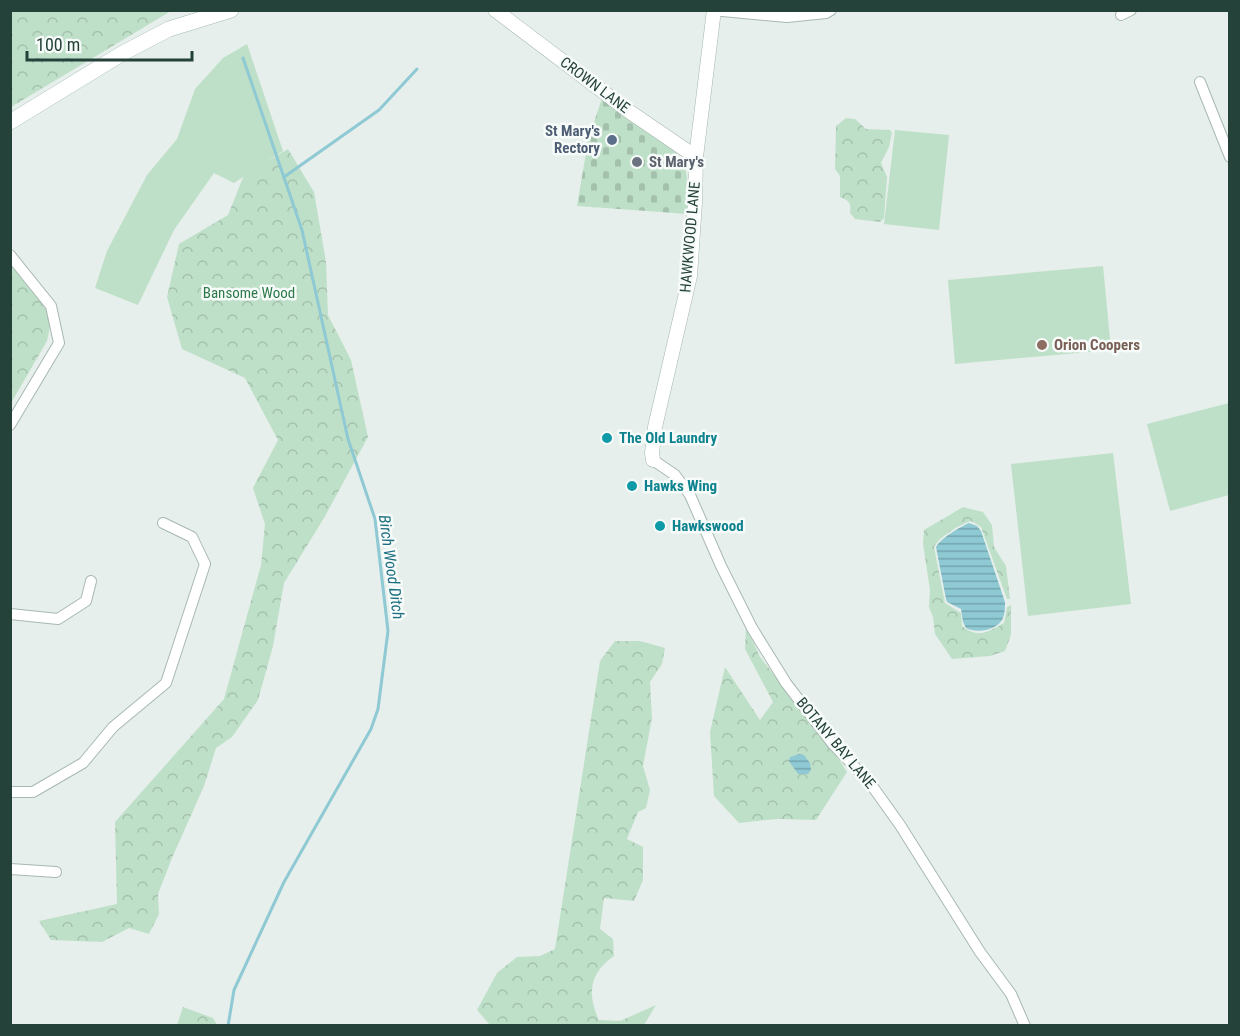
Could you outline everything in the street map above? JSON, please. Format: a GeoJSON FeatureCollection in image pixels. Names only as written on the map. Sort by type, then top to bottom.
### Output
{"type":"FeatureCollection","features":[{"type":"Feature","properties":{"kind":"main road"},"geometry":{"type":"LineString","coordinates":[[10,122],[123,53],[169,29],[231,10]]}},
{"type":"Feature","properties":{"kind":"street","name":"CROWN LANE"},"geometry":{"type":"LineString","coordinates":[[495,10],[630,112],[696,157]]}},
{"type":"Feature","properties":{"kind":"street"},"geometry":{"type":"LineString","coordinates":[[713,11],[788,16],[826,13],[831,10]]}},
{"type":"Feature","properties":{"kind":"street","name":"HAWKWOOD LANE"},"geometry":{"type":"LineString","coordinates":[[653,460],[655,427],[690,276],[696,157],[713,11]]}},
{"type":"Feature","properties":{"kind":"street"},"geometry":{"type":"LineString","coordinates":[[1200,82],[1230,157]]}},
{"type":"Feature","properties":{"kind":"street"},"geometry":{"type":"LineString","coordinates":[[10,255],[51,306],[59,343],[10,425]]}},
{"type":"Feature","properties":{"kind":"street","name":"BOTANY BAY LANE"},"geometry":{"type":"LineString","coordinates":[[653,460],[675,475],[690,495],[752,628],[786,683],[832,743],[870,783],[900,825],[980,952],[1011,994],[1025,1026]]}},
{"type":"Feature","properties":{"kind":"street"},"geometry":{"type":"LineString","coordinates":[[10,792],[33,792],[83,762],[113,727],[166,683],[205,564],[192,537],[163,523]]}},
{"type":"Feature","properties":{"kind":"street"},"geometry":{"type":"LineString","coordinates":[[10,614],[58,620],[86,601],[91,581]]}},
{"type":"Feature","properties":{"kind":"street"},"geometry":{"type":"LineString","coordinates":[[10,869],[56,872]]}},
{"type":"Feature","properties":{"kind":"green space"},"geometry":{"type":"Polygon","coordinates":[[[11,10],[171,10],[171,11],[11,107],[11,10]]]}},
{"type":"Feature","properties":{"kind":"green space"},"geometry":{"type":"Polygon","coordinates":[[[247,44],[283,151],[234,183],[214,173],[174,230],[138,305],[95,288],[107,251],[147,175],[177,139],[195,89],[223,58],[247,44]]]}},
{"type":"Feature","properties":{"kind":"green space"},"geometry":{"type":"Polygon","coordinates":[[[602,98],[659,137],[678,155],[687,175],[688,214],[577,206],[588,141],[602,98]]]}},
{"type":"Feature","properties":{"kind":"green space"},"geometry":{"type":"Polygon","coordinates":[[[846,118],[855,119],[866,129],[890,130],[892,133],[889,147],[881,163],[887,177],[884,218],[880,222],[855,219],[850,213],[849,203],[840,197],[840,176],[835,169],[836,126],[846,118]]]}},
{"type":"Feature","properties":{"kind":"green space"},"geometry":{"type":"Polygon","coordinates":[[[895,130],[949,135],[939,230],[884,224],[895,130]]]}},
{"type":"Feature","properties":{"kind":"green space","name":"Bansome Wood"},"geometry":{"type":"Polygon","coordinates":[[[288,149],[314,192],[326,262],[328,315],[351,360],[368,437],[324,518],[284,583],[273,646],[258,700],[232,737],[216,748],[204,786],[158,894],[159,914],[149,934],[129,928],[102,942],[51,940],[39,921],[117,904],[115,822],[224,699],[261,565],[265,524],[253,488],[278,440],[245,378],[182,349],[167,297],[179,244],[228,215],[244,175],[288,149]]]}},
{"type":"Feature","properties":{"kind":"green space"},"geometry":{"type":"Polygon","coordinates":[[[11,262],[46,307],[50,327],[47,341],[11,403],[11,262]]]}},
{"type":"Feature","properties":{"kind":"green space"},"geometry":{"type":"Polygon","coordinates":[[[1103,266],[1111,350],[955,364],[948,280],[1103,266]]]}},
{"type":"Feature","properties":{"kind":"green space"},"geometry":{"type":"Polygon","coordinates":[[[1229,403],[1229,495],[1170,511],[1147,424],[1229,403]]]}},
{"type":"Feature","properties":{"kind":"green space"},"geometry":{"type":"Polygon","coordinates":[[[1113,453],[1131,604],[1028,616],[1011,464],[1113,453]]]}},
{"type":"Feature","properties":{"kind":"green space"},"geometry":{"type":"Polygon","coordinates":[[[963,507],[983,512],[992,525],[994,547],[1006,566],[1010,599],[1007,599],[981,527],[971,521],[950,531],[934,547],[945,603],[961,613],[962,626],[978,633],[1004,623],[1007,607],[1011,605],[1011,635],[1005,651],[990,656],[952,659],[935,634],[929,607],[930,590],[923,544],[924,530],[963,507]]]}},
{"type":"Feature","properties":{"kind":"green space"},"geometry":{"type":"Polygon","coordinates":[[[746,626],[760,657],[833,750],[847,772],[816,820],[777,819],[739,823],[714,796],[710,732],[725,667],[760,720],[773,702],[745,649],[746,626]]]}},
{"type":"Feature","properties":{"kind":"green space"},"geometry":{"type":"Polygon","coordinates":[[[615,641],[640,641],[665,648],[662,664],[650,682],[652,718],[643,766],[650,790],[646,808],[638,812],[627,839],[643,847],[643,880],[634,901],[604,898],[600,929],[613,939],[614,956],[595,977],[593,1002],[599,1020],[620,1021],[656,1005],[644,1025],[490,1025],[477,1010],[497,973],[517,957],[540,956],[555,949],[600,661],[615,641]]]}},
{"type":"Feature","properties":{"kind":"green space"},"geometry":{"type":"Polygon","coordinates":[[[183,1007],[213,1018],[217,1025],[177,1025],[183,1007]]]}},
{"type":"Feature","properties":{"kind":"water"},"geometry":{"type":"Polygon","coordinates":[[[969,523],[977,526],[981,531],[1005,602],[1003,618],[1000,622],[992,628],[981,631],[966,628],[961,609],[947,602],[936,547],[946,537],[969,523]]]}},
{"type":"Feature","properties":{"kind":"water"},"geometry":{"type":"Polygon","coordinates":[[[804,755],[810,763],[811,770],[808,774],[798,774],[789,761],[790,757],[804,755]]]}},
{"type":"Feature","properties":{"kind":"waterway","name":"Birch Wood Ditch"},"geometry":{"type":"LineString","coordinates":[[228,1026],[234,990],[284,882],[371,729],[378,709],[388,631],[375,519],[348,439],[302,230],[243,58]]}},
{"type":"Feature","properties":{"kind":"waterway"},"geometry":{"type":"LineString","coordinates":[[284,177],[379,110],[417,69]]}},
{"type":"Feature","properties":{"kind":"place","name":"St Mary's Rectory"},"geometry":{"type":"Point","coordinates":[612,140]}},
{"type":"Feature","properties":{"kind":"place","name":"St Mary's"},"geometry":{"type":"Point","coordinates":[637,162]}},
{"type":"Feature","properties":{"kind":"place","name":"Orion Coopers"},"geometry":{"type":"Point","coordinates":[1042,345]}},
{"type":"Feature","properties":{"kind":"place","name":"The Old Laundry"},"geometry":{"type":"Point","coordinates":[607,438]}},
{"type":"Feature","properties":{"kind":"place","name":"Hawks Wing"},"geometry":{"type":"Point","coordinates":[632,486]}},
{"type":"Feature","properties":{"kind":"place","name":"Hawkswood"},"geometry":{"type":"Point","coordinates":[660,526]}}]}
